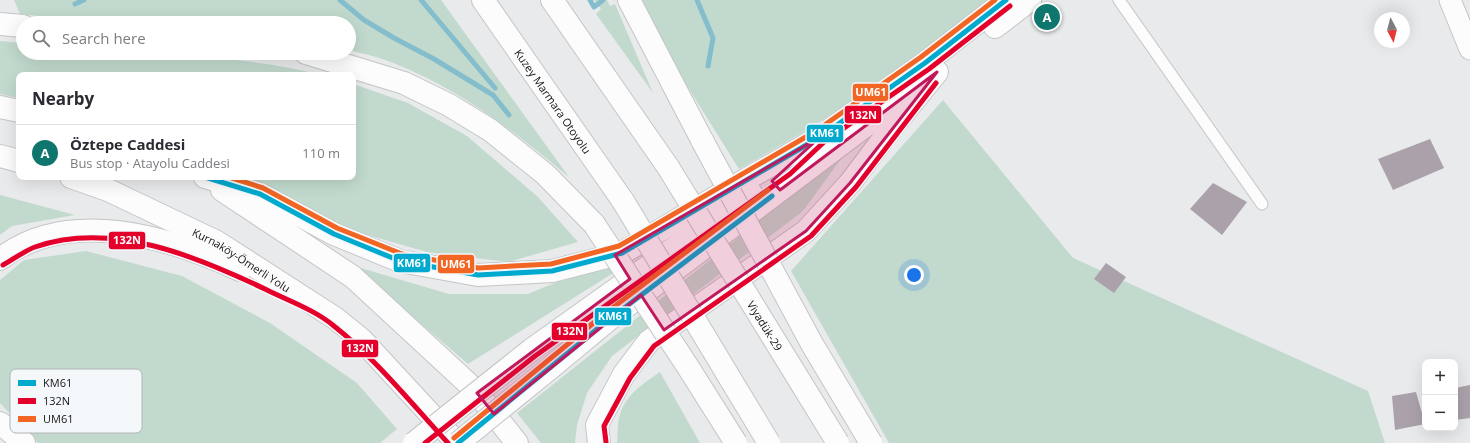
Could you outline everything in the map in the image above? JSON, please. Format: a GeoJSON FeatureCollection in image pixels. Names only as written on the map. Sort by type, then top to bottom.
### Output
{"type":"FeatureCollection","features":[{"type":"Feature","properties":{"kind":"main road","name":"Kuzey Marmara Otoyolu"},"geometry":{"type":"LineString","coordinates":[[482,0],[624,201],[770,443]]}},
{"type":"Feature","properties":{"kind":"main road","name":"Viyadük-29"},"geometry":{"type":"LineString","coordinates":[[552,0],[668,167],[838,443]]}},
{"type":"Feature","properties":{"kind":"main road"},"geometry":{"type":"LineString","coordinates":[[629,0],[703,142],[812,344],[871,443]]}},
{"type":"Feature","properties":{"kind":"main road"},"geometry":{"type":"LineString","coordinates":[[214,180],[260,194],[334,234],[400,260],[478,275],[544,271],[622,253],[820,137],[925,63],[1006,0]]}},
{"type":"Feature","properties":{"kind":"main road"},"geometry":{"type":"LineString","coordinates":[[457,443],[607,321],[1030,0]]}},
{"type":"Feature","properties":{"kind":"main road"},"geometry":{"type":"LineString","coordinates":[[0,24],[16,25]]}},
{"type":"Feature","properties":{"kind":"main road"},"geometry":{"type":"LineString","coordinates":[[329,60],[404,83],[449,105],[490,130],[545,174],[594,224],[736,443]]}},
{"type":"Feature","properties":{"kind":"main road"},"geometry":{"type":"LineString","coordinates":[[598,443],[597,425],[624,374],[649,341],[806,232],[850,183],[889,131],[937,72]]}},
{"type":"Feature","properties":{"kind":"main road"},"geometry":{"type":"LineString","coordinates":[[0,107],[16,110]]}},
{"type":"Feature","properties":{"kind":"main road"},"geometry":{"type":"LineString","coordinates":[[414,443],[531,350],[786,168],[820,137]]}},
{"type":"Feature","properties":{"kind":"main road"},"geometry":{"type":"LineString","coordinates":[[0,156],[16,160]]}},
{"type":"Feature","properties":{"kind":"main road","name":"Kurnaköy-Ömerli Yolu"},"geometry":{"type":"LineString","coordinates":[[80,180],[108,190],[217,242],[335,318],[361,339],[457,443]]}},
{"type":"Feature","properties":{"kind":"main road"},"geometry":{"type":"LineString","coordinates":[[208,180],[353,277],[474,388],[517,443]]}},
{"type":"Feature","properties":{"kind":"main road"},"geometry":{"type":"LineString","coordinates":[[0,259],[33,241],[67,232],[102,230],[164,241],[219,260],[335,318]]}},
{"type":"Feature","properties":{"kind":"main road"},"geometry":{"type":"LineString","coordinates":[[0,423],[10,431]]}},
{"type":"Feature","properties":{"kind":"main road"},"geometry":{"type":"LineString","coordinates":[[12,433],[24,443]]}},
{"type":"Feature","properties":{"kind":"street"},"geometry":{"type":"LineString","coordinates":[[1450,0],[1470,49]]}},
{"type":"Feature","properties":{"kind":"lane"},"geometry":{"type":"LineString","coordinates":[[1119,0],[1262,204]]}},
{"type":"Feature","properties":{"kind":"highlighted area"},"geometry":{"type":"Polygon","coordinates":[[[937,72],[850,183],[806,231],[664,330],[641,295],[494,414],[477,393],[630,279],[615,255],[820,137],[772,181],[780,190],[937,72]]]}},
{"type":"Feature","properties":{"kind":"green space"},"geometry":{"type":"Polygon","coordinates":[[[14,0],[441,0],[569,177],[507,128],[441,85],[388,61],[356,52],[356,16],[38,16],[20,14],[14,0]]]}},
{"type":"Feature","properties":{"kind":"green space"},"geometry":{"type":"Polygon","coordinates":[[[594,0],[607,0],[610,6],[615,4],[653,93],[596,14],[601,9],[594,0]]]}},
{"type":"Feature","properties":{"kind":"green space"},"geometry":{"type":"Polygon","coordinates":[[[641,0],[989,0],[875,86],[807,130],[739,169],[659,41],[641,0]]]}},
{"type":"Feature","properties":{"kind":"green space"},"geometry":{"type":"Polygon","coordinates":[[[0,41],[16,42],[16,60],[239,60],[309,72],[16,72],[16,97],[0,94],[0,41]]]}},
{"type":"Feature","properties":{"kind":"green space"},"geometry":{"type":"Polygon","coordinates":[[[356,85],[408,103],[467,136],[538,197],[578,242],[508,262],[427,252],[357,232],[243,180],[356,180],[356,85]]]}},
{"type":"Feature","properties":{"kind":"green space"},"geometry":{"type":"Polygon","coordinates":[[[943,100],[1073,258],[1368,391],[1385,443],[889,443],[791,271],[943,100]]]}},
{"type":"Feature","properties":{"kind":"green space"},"geometry":{"type":"Polygon","coordinates":[[[846,152],[803,211],[612,356],[587,393],[577,425],[575,443],[541,443],[517,413],[846,152]]]}},
{"type":"Feature","properties":{"kind":"green space"},"geometry":{"type":"Polygon","coordinates":[[[0,195],[75,215],[12,226],[0,235],[0,195]]]}},
{"type":"Feature","properties":{"kind":"green space"},"geometry":{"type":"Polygon","coordinates":[[[682,230],[468,364],[354,266],[449,294],[528,294],[682,230]]]}},
{"type":"Feature","properties":{"kind":"green space"},"geometry":{"type":"Polygon","coordinates":[[[86,251],[182,276],[270,323],[357,383],[397,429],[380,443],[38,443],[28,433],[142,433],[142,369],[10,369],[10,414],[0,403],[0,280],[24,260],[86,251]]]}},
{"type":"Feature","properties":{"kind":"green space"},"geometry":{"type":"Polygon","coordinates":[[[660,372],[700,443],[617,443],[619,418],[626,401],[636,390],[660,372]]]}},
{"type":"Feature","properties":{"kind":"building"},"geometry":{"type":"Polygon","coordinates":[[[1430,139],[1444,168],[1393,190],[1378,159],[1430,139]]]}},
{"type":"Feature","properties":{"kind":"building"},"geometry":{"type":"Polygon","coordinates":[[[1213,183],[1247,202],[1222,235],[1190,209],[1213,183]]]}},
{"type":"Feature","properties":{"kind":"building"},"geometry":{"type":"Polygon","coordinates":[[[1106,263],[1126,277],[1114,293],[1094,279],[1106,263]]]}},
{"type":"Feature","properties":{"kind":"building"},"geometry":{"type":"Polygon","coordinates":[[[1470,385],[1470,418],[1458,420],[1458,387],[1470,385]]]}},
{"type":"Feature","properties":{"kind":"building"},"geometry":{"type":"Polygon","coordinates":[[[1416,392],[1422,413],[1422,425],[1395,430],[1392,396],[1416,392]]]}},
{"type":"Feature","properties":{"kind":"waterway"},"geometry":{"type":"LineString","coordinates":[[75,4],[84,0]]}},
{"type":"Feature","properties":{"kind":"waterway"},"geometry":{"type":"LineString","coordinates":[[340,0],[364,20],[434,59],[493,95],[509,115]]}},
{"type":"Feature","properties":{"kind":"waterway"},"geometry":{"type":"LineString","coordinates":[[421,0],[495,88]]}},
{"type":"Feature","properties":{"kind":"waterway"},"geometry":{"type":"LineString","coordinates":[[590,0],[594,7],[603,0]]}},
{"type":"Feature","properties":{"kind":"waterway"},"geometry":{"type":"LineString","coordinates":[[697,0],[713,38],[708,66]]}},
{"type":"Feature","properties":{"kind":"transit line","name":"UM61"},"geometry":{"type":"LineString","coordinates":[[238,180],[263,188],[337,228],[402,254],[478,268],[551,264],[619,246],[816,131],[921,57],[995,0]]}},
{"type":"Feature","properties":{"kind":"transit line","name":"KM61"},"geometry":{"type":"LineString","coordinates":[[215,180],[260,194],[334,234],[400,261],[478,275],[552,271],[622,253],[820,137],[925,63],[1006,0]]}},
{"type":"Feature","properties":{"kind":"transit line","name":"132N"},"geometry":{"type":"LineString","coordinates":[[425,443],[535,356],[790,174],[824,142],[929,69],[1010,6]]}},
{"type":"Feature","properties":{"kind":"transit line","name":"132N"},"geometry":{"type":"LineString","coordinates":[[606,442],[604,426],[630,378],[654,346],[811,236],[856,187],[936,83]]}},
{"type":"Feature","properties":{"kind":"transit line","name":"UM61"},"geometry":{"type":"LineString","coordinates":[[454,438],[603,315],[768,190]]}},
{"type":"Feature","properties":{"kind":"transit line","name":"KM61"},"geometry":{"type":"LineString","coordinates":[[458,443],[607,321],[772,196]]}},
{"type":"Feature","properties":{"kind":"transit line","name":"132N"},"geometry":{"type":"LineString","coordinates":[[3,265],[35,247],[64,240],[94,238],[124,240],[154,246],[184,255],[212,266],[302,306],[327,320],[350,339],[379,367],[448,443]]}},
{"type":"Feature","properties":{"kind":"place","name":"Öztepe Caddesi"},"geometry":{"type":"Point","coordinates":[1047,17]}}]}
